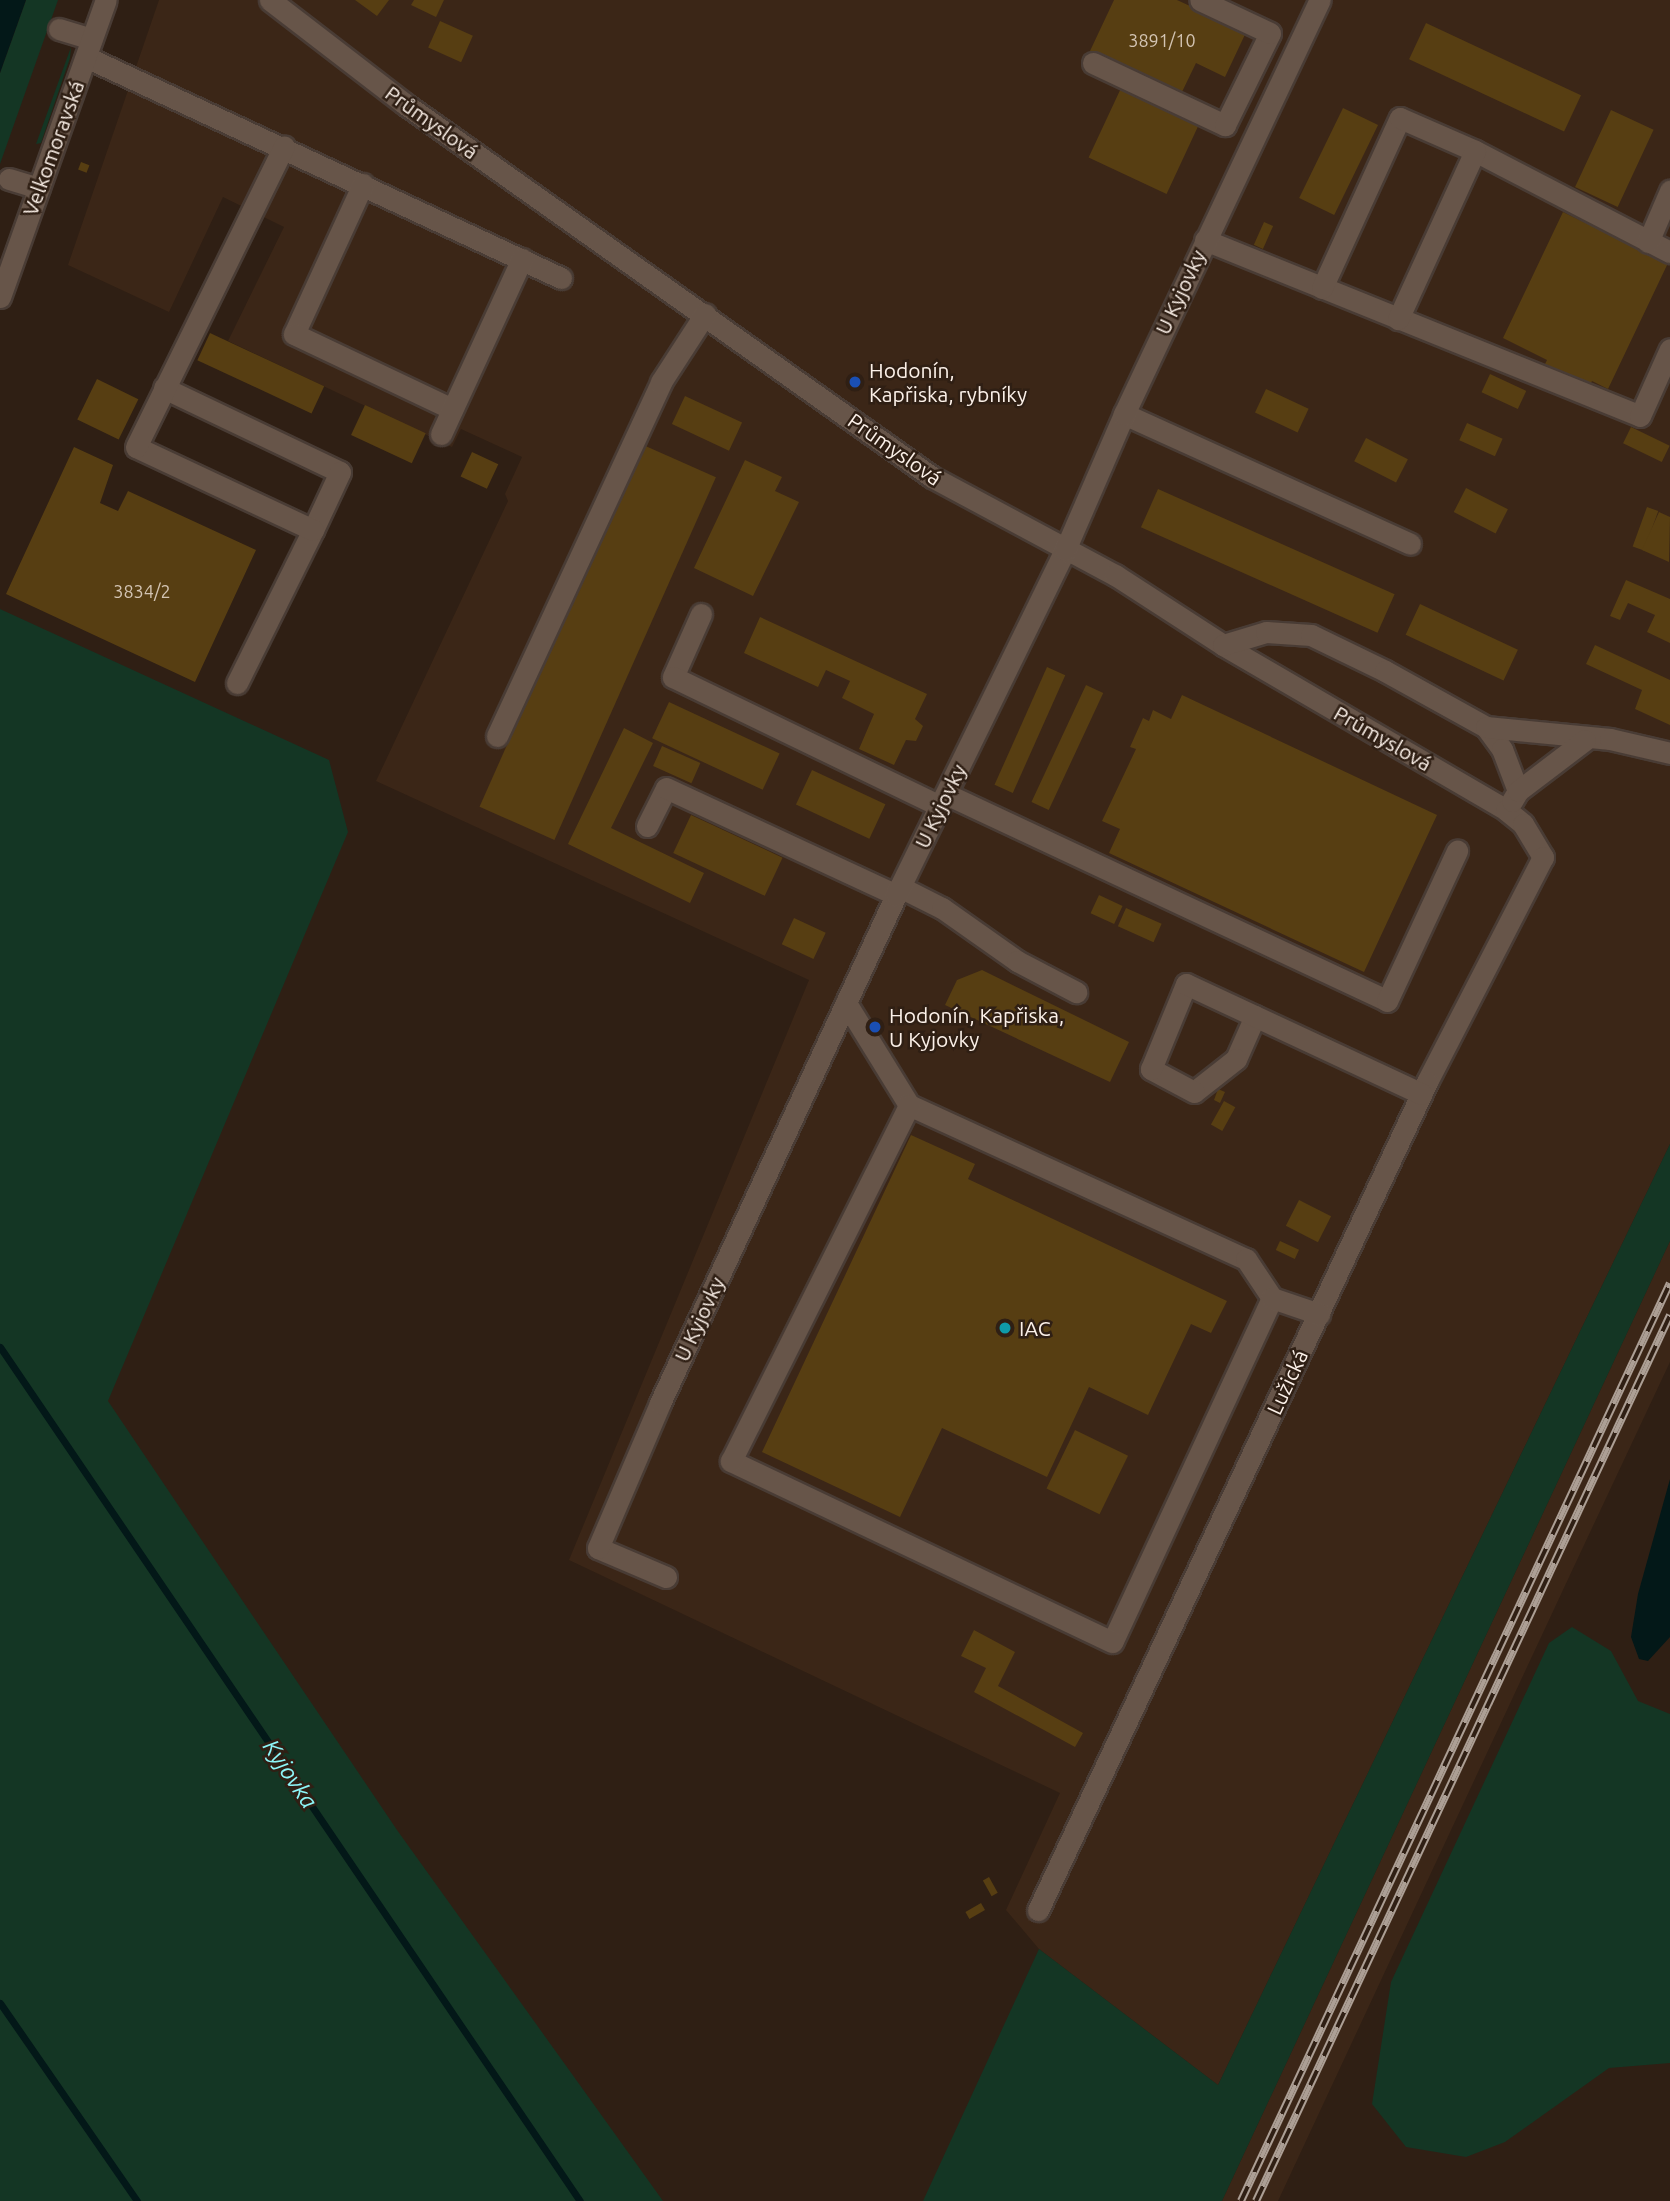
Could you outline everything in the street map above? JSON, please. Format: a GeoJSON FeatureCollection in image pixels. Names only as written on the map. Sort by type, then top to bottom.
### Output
{"type":"FeatureCollection","features":[{"type":"Feature","properties":{"kind":"street","name":"Velkomoravská"},"geometry":{"type":"LineString","coordinates":[[0,297],[106,0]]}},
{"type":"Feature","properties":{"kind":"street","name":"Průmyslová"},"geometry":{"type":"LineString","coordinates":[[270,0],[405,104],[705,314],[932,478],[1115,575],[1223,645],[1506,810],[1523,824],[1543,857]]}},
{"type":"Feature","properties":{"kind":"street"},"geometry":{"type":"LineString","coordinates":[[1200,0],[1297,47]]}},
{"type":"Feature","properties":{"kind":"street","name":"U Kyjovky"},"geometry":{"type":"LineString","coordinates":[[666,1577],[598,1548],[660,1403],[898,891],[1065,550],[1124,414],[1320,0]]}},
{"type":"Feature","properties":{"kind":"street"},"geometry":{"type":"LineString","coordinates":[[59,29],[89,48],[284,146],[561,278]]}},
{"type":"Feature","properties":{"kind":"street"},"geometry":{"type":"LineString","coordinates":[[1225,125],[1270,33]]}},
{"type":"Feature","properties":{"kind":"street"},"geometry":{"type":"LineString","coordinates":[[1093,63],[1254,139]]}},
{"type":"Feature","properties":{"kind":"street"},"geometry":{"type":"LineString","coordinates":[[1322,288],[1400,118],[1475,151],[1670,252]]}},
{"type":"Feature","properties":{"kind":"street"},"geometry":{"type":"LineString","coordinates":[[284,146],[136,447],[313,530]]}},
{"type":"Feature","properties":{"kind":"street"},"geometry":{"type":"LineString","coordinates":[[1398,319],[1475,151]]}},
{"type":"Feature","properties":{"kind":"street"},"geometry":{"type":"LineString","coordinates":[[9,179],[39,188]]}},
{"type":"Feature","properties":{"kind":"street"},"geometry":{"type":"LineString","coordinates":[[363,184],[294,334],[452,409]]}},
{"type":"Feature","properties":{"kind":"street"},"geometry":{"type":"LineString","coordinates":[[1648,242],[1670,191]]}},
{"type":"Feature","properties":{"kind":"street"},"geometry":{"type":"LineString","coordinates":[[1205,240],[1640,416],[1670,349]]}},
{"type":"Feature","properties":{"kind":"street"},"geometry":{"type":"LineString","coordinates":[[441,434],[522,259]]}},
{"type":"Feature","properties":{"kind":"street"},"geometry":{"type":"LineString","coordinates":[[498,736],[661,382],[705,314]]}},
{"type":"Feature","properties":{"kind":"street"},"geometry":{"type":"LineString","coordinates":[[164,388],[340,472],[237,684]]}},
{"type":"Feature","properties":{"kind":"street"},"geometry":{"type":"LineString","coordinates":[[1124,414],[1410,544]]}},
{"type":"Feature","properties":{"kind":"street"},"geometry":{"type":"LineString","coordinates":[[701,614],[673,677],[1387,1001],[1457,851]]}},
{"type":"Feature","properties":{"kind":"street"},"geometry":{"type":"LineString","coordinates":[[1223,645],[1266,632],[1311,635],[1486,727],[1585,740],[1610,739],[1670,753]]}},
{"type":"Feature","properties":{"kind":"street"},"geometry":{"type":"LineString","coordinates":[[1486,727],[1502,749],[1518,791]]}},
{"type":"Feature","properties":{"kind":"street"},"geometry":{"type":"LineString","coordinates":[[1506,810],[1518,791],[1585,740]]}},
{"type":"Feature","properties":{"kind":"street"},"geometry":{"type":"LineString","coordinates":[[647,826],[666,788],[942,908],[1017,961],[1076,992]]}},
{"type":"Feature","properties":{"kind":"street","name":"Lužická"},"geometry":{"type":"LineString","coordinates":[[1038,1910],[1422,1094],[1543,857]]}},
{"type":"Feature","properties":{"kind":"street"},"geometry":{"type":"LineString","coordinates":[[1255,1016],[1236,1059],[1194,1092],[1151,1069],[1186,984],[1255,1016],[1422,1094]]}},
{"type":"Feature","properties":{"kind":"street"},"geometry":{"type":"LineString","coordinates":[[846,1003],[909,1105],[1246,1259],[1272,1298],[1319,1314]]}},
{"type":"Feature","properties":{"kind":"street"},"geometry":{"type":"LineString","coordinates":[[909,1105],[732,1461],[1112,1642],[1272,1298]]}},
{"type":"Feature","properties":{"kind":"shaded area"},"geometry":{"type":"Polygon","coordinates":[[[0,0],[26,0],[0,73],[0,0]]]}},
{"type":"Feature","properties":{"kind":"shaded area"},"geometry":{"type":"Polygon","coordinates":[[[159,0],[1670,0],[1670,1144],[1218,2085],[1039,1949],[1006,1910],[1060,1793],[569,1560],[809,980],[376,781],[508,501],[505,494],[522,457],[461,429],[452,447],[228,341],[284,227],[223,197],[169,312],[68,265],[159,0]]]}},
{"type":"Feature","properties":{"kind":"shaded area"},"geometry":{"type":"Polygon","coordinates":[[[1670,1241],[1670,1362],[1278,2201],[1222,2201],[1670,1241]]]}},
{"type":"Feature","properties":{"kind":"shaded area"},"geometry":{"type":"Polygon","coordinates":[[[1670,1479],[1670,1637],[1648,1661],[1639,1659],[1631,1637],[1638,1594],[1670,1479]]]}},
{"type":"Feature","properties":{"kind":"green space"},"geometry":{"type":"Polygon","coordinates":[[[26,0],[58,0],[0,164],[0,73],[26,0]]]}},
{"type":"Feature","properties":{"kind":"green space"},"geometry":{"type":"Polygon","coordinates":[[[71,47],[70,58],[41,143],[36,144],[71,47]]]}},
{"type":"Feature","properties":{"kind":"green space"},"geometry":{"type":"Polygon","coordinates":[[[0,609],[329,760],[348,832],[108,1401],[397,1830],[663,2201],[0,2201],[0,609]]]}},
{"type":"Feature","properties":{"kind":"green space"},"geometry":{"type":"Polygon","coordinates":[[[1670,1144],[1670,1241],[1222,2201],[923,2201],[1039,1949],[1218,2085],[1670,1144]]]}},
{"type":"Feature","properties":{"kind":"green space"},"geometry":{"type":"Polygon","coordinates":[[[1572,1627],[1611,1651],[1638,1701],[1670,1714],[1670,2063],[1609,2068],[1505,2142],[1466,2157],[1406,2147],[1372,2104],[1391,1982],[1549,1643],[1572,1627]]]}},
{"type":"Feature","properties":{"kind":"building"},"geometry":{"type":"Polygon","coordinates":[[[355,0],[389,0],[377,16],[355,0]]]}},
{"type":"Feature","properties":{"kind":"building"},"geometry":{"type":"Polygon","coordinates":[[[414,0],[444,0],[436,17],[411,5],[414,0]]]}},
{"type":"Feature","properties":{"kind":"building"},"geometry":{"type":"Polygon","coordinates":[[[1114,0],[1177,0],[1216,18],[1249,26],[1225,77],[1196,63],[1181,94],[1090,51],[1114,0]]]}},
{"type":"Feature","properties":{"kind":"building"},"geometry":{"type":"Polygon","coordinates":[[[440,21],[473,36],[461,62],[428,47],[440,21]]]}},
{"type":"Feature","properties":{"kind":"building"},"geometry":{"type":"Polygon","coordinates":[[[1426,23],[1581,95],[1564,132],[1409,59],[1426,23]]]}},
{"type":"Feature","properties":{"kind":"building"},"geometry":{"type":"Polygon","coordinates":[[[1122,86],[1200,122],[1167,194],[1089,158],[1122,86]]]}},
{"type":"Feature","properties":{"kind":"building"},"geometry":{"type":"Polygon","coordinates":[[[1343,108],[1378,125],[1334,215],[1299,198],[1343,108]]]}},
{"type":"Feature","properties":{"kind":"building"},"geometry":{"type":"Polygon","coordinates":[[[1611,110],[1654,130],[1618,207],[1575,187],[1611,110]]]}},
{"type":"Feature","properties":{"kind":"building"},"geometry":{"type":"Polygon","coordinates":[[[81,162],[89,165],[87,173],[78,169],[81,162]]]}},
{"type":"Feature","properties":{"kind":"building"},"geometry":{"type":"Polygon","coordinates":[[[1563,212],[1668,263],[1608,389],[1592,381],[1589,387],[1544,366],[1547,360],[1503,338],[1563,212]]]}},
{"type":"Feature","properties":{"kind":"building"},"geometry":{"type":"Polygon","coordinates":[[[1264,222],[1273,226],[1263,249],[1254,245],[1264,222]]]}},
{"type":"Feature","properties":{"kind":"building"},"geometry":{"type":"Polygon","coordinates":[[[210,333],[324,386],[312,413],[197,360],[210,333]]]}},
{"type":"Feature","properties":{"kind":"building"},"geometry":{"type":"Polygon","coordinates":[[[1490,374],[1526,391],[1518,409],[1482,392],[1490,374]]]}},
{"type":"Feature","properties":{"kind":"building"},"geometry":{"type":"Polygon","coordinates":[[[97,379],[138,399],[119,440],[77,419],[97,379]]]}},
{"type":"Feature","properties":{"kind":"building"},"geometry":{"type":"Polygon","coordinates":[[[1266,389],[1309,409],[1298,432],[1255,413],[1266,389]]]}},
{"type":"Feature","properties":{"kind":"building"},"geometry":{"type":"Polygon","coordinates":[[[685,396],[742,423],[729,451],[672,424],[685,396]]]}},
{"type":"Feature","properties":{"kind":"building"},"geometry":{"type":"Polygon","coordinates":[[[365,405],[426,433],[412,463],[351,435],[365,405]]]}},
{"type":"Feature","properties":{"kind":"building"},"geometry":{"type":"Polygon","coordinates":[[[1467,423],[1503,439],[1495,456],[1459,440],[1467,423]]]}},
{"type":"Feature","properties":{"kind":"building"},"geometry":{"type":"Polygon","coordinates":[[[1631,427],[1670,446],[1662,462],[1623,443],[1631,427]]]}},
{"type":"Feature","properties":{"kind":"building"},"geometry":{"type":"Polygon","coordinates":[[[1366,438],[1408,459],[1396,483],[1354,461],[1366,438]]]}},
{"type":"Feature","properties":{"kind":"building"},"geometry":{"type":"Polygon","coordinates":[[[641,444],[716,477],[554,840],[480,807],[641,444]]]}},
{"type":"Feature","properties":{"kind":"building"},"geometry":{"type":"Polygon","coordinates":[[[74,447],[113,465],[100,503],[118,511],[128,491],[256,550],[195,682],[6,594],[74,447]]]}},
{"type":"Feature","properties":{"kind":"building"},"geometry":{"type":"Polygon","coordinates":[[[472,452],[498,464],[487,489],[461,476],[472,452]]]}},
{"type":"Feature","properties":{"kind":"building"},"geometry":{"type":"Polygon","coordinates":[[[745,460],[782,477],[775,491],[799,502],[753,596],[694,568],[745,460]]]}},
{"type":"Feature","properties":{"kind":"building"},"geometry":{"type":"Polygon","coordinates":[[[1466,488],[1508,509],[1496,533],[1454,512],[1466,488]]]}},
{"type":"Feature","properties":{"kind":"building"},"geometry":{"type":"Polygon","coordinates":[[[1158,489],[1395,594],[1378,633],[1141,527],[1158,489]]]}},
{"type":"Feature","properties":{"kind":"building"},"geometry":{"type":"Polygon","coordinates":[[[1647,507],[1658,511],[1644,551],[1633,546],[1647,507]]]}},
{"type":"Feature","properties":{"kind":"building"},"geometry":{"type":"Polygon","coordinates":[[[1659,512],[1670,517],[1669,562],[1642,550],[1659,512]]]}},
{"type":"Feature","properties":{"kind":"building"},"geometry":{"type":"Polygon","coordinates":[[[1626,580],[1670,599],[1670,643],[1647,632],[1655,615],[1628,603],[1620,620],[1610,616],[1626,580]]]}},
{"type":"Feature","properties":{"kind":"building"},"geometry":{"type":"Polygon","coordinates":[[[1420,604],[1518,650],[1504,680],[1406,635],[1420,604]]]}},
{"type":"Feature","properties":{"kind":"building"},"geometry":{"type":"Polygon","coordinates":[[[760,617],[927,694],[915,719],[923,726],[916,741],[906,740],[894,765],[859,749],[874,714],[842,698],[850,681],[826,670],[818,687],[744,653],[760,617]]]}},
{"type":"Feature","properties":{"kind":"building"},"geometry":{"type":"Polygon","coordinates":[[[1595,645],[1670,680],[1670,725],[1635,709],[1642,690],[1586,664],[1595,645]]]}},
{"type":"Feature","properties":{"kind":"building"},"geometry":{"type":"Polygon","coordinates":[[[1047,667],[1065,675],[1013,793],[995,785],[1047,667]]]}},
{"type":"Feature","properties":{"kind":"building"},"geometry":{"type":"Polygon","coordinates":[[[1086,685],[1103,693],[1049,810],[1031,802],[1086,685]]]}},
{"type":"Feature","properties":{"kind":"building"},"geometry":{"type":"Polygon","coordinates":[[[1182,695],[1437,815],[1364,972],[1109,853],[1120,829],[1102,821],[1136,749],[1130,747],[1143,718],[1149,721],[1153,710],[1171,719],[1182,695]]]}},
{"type":"Feature","properties":{"kind":"building"},"geometry":{"type":"Polygon","coordinates":[[[669,702],[780,754],[763,790],[652,738],[669,702]]]}},
{"type":"Feature","properties":{"kind":"building"},"geometry":{"type":"Polygon","coordinates":[[[624,728],[653,743],[611,828],[704,873],[690,903],[568,844],[624,728]]]}},
{"type":"Feature","properties":{"kind":"building"},"geometry":{"type":"Polygon","coordinates":[[[662,746],[700,763],[691,783],[653,766],[662,746]]]}},
{"type":"Feature","properties":{"kind":"building"},"geometry":{"type":"Polygon","coordinates":[[[812,770],[885,804],[869,839],[796,804],[812,770]]]}},
{"type":"Feature","properties":{"kind":"building"},"geometry":{"type":"Polygon","coordinates":[[[691,815],[783,858],[765,896],[673,853],[691,815]]]}},
{"type":"Feature","properties":{"kind":"building"},"geometry":{"type":"Polygon","coordinates":[[[1099,895],[1123,906],[1114,924],[1091,913],[1099,895]]]}},
{"type":"Feature","properties":{"kind":"building"},"geometry":{"type":"Polygon","coordinates":[[[1126,908],[1162,924],[1153,942],[1118,926],[1126,908]]]}},
{"type":"Feature","properties":{"kind":"building"},"geometry":{"type":"Polygon","coordinates":[[[794,918],[826,933],[813,959],[782,944],[794,918]]]}},
{"type":"Feature","properties":{"kind":"building"},"geometry":{"type":"Polygon","coordinates":[[[982,970],[1129,1042],[1110,1082],[945,1005],[957,980],[982,970]]]}},
{"type":"Feature","properties":{"kind":"building"},"geometry":{"type":"Polygon","coordinates":[[[1218,1089],[1225,1092],[1220,1103],[1214,1100],[1218,1089]]]}},
{"type":"Feature","properties":{"kind":"building"},"geometry":{"type":"Polygon","coordinates":[[[1224,1101],[1235,1107],[1222,1131],[1211,1125],[1224,1101]]]}},
{"type":"Feature","properties":{"kind":"building","name":"IAC"},"geometry":{"type":"Polygon","coordinates":[[[911,1135],[975,1164],[968,1179],[1227,1301],[1211,1333],[1191,1324],[1148,1415],[1089,1387],[1047,1477],[942,1428],[900,1517],[762,1452],[911,1135]]]}},
{"type":"Feature","properties":{"kind":"building"},"geometry":{"type":"Polygon","coordinates":[[[1299,1200],[1331,1216],[1318,1242],[1286,1226],[1299,1200]]]}},
{"type":"Feature","properties":{"kind":"building"},"geometry":{"type":"Polygon","coordinates":[[[1280,1241],[1299,1250],[1295,1259],[1276,1250],[1280,1241]]]}},
{"type":"Feature","properties":{"kind":"building"},"geometry":{"type":"Polygon","coordinates":[[[1075,1430],[1128,1456],[1100,1514],[1047,1488],[1075,1430]]]}},
{"type":"Feature","properties":{"kind":"building"},"geometry":{"type":"Polygon","coordinates":[[[974,1630],[1015,1652],[998,1686],[1083,1733],[1075,1747],[974,1692],[986,1668],[961,1656],[974,1630]]]}},
{"type":"Feature","properties":{"kind":"building"},"geometry":{"type":"Polygon","coordinates":[[[989,1877],[998,1893],[992,1896],[983,1880],[989,1877]]]}},
{"type":"Feature","properties":{"kind":"building"},"geometry":{"type":"Polygon","coordinates":[[[981,1903],[985,1910],[969,1919],[965,1912],[981,1903]]]}},
{"type":"Feature","properties":{"kind":"waterway","name":"Kyjovka"},"geometry":{"type":"LineString","coordinates":[[0,1347],[580,2201]]}},
{"type":"Feature","properties":{"kind":"waterway"},"geometry":{"type":"LineString","coordinates":[[0,2003],[137,2201]]}},
{"type":"Feature","properties":{"kind":"railway"},"geometry":{"type":"LineString","coordinates":[[1241,2201],[1670,1283]]}},
{"type":"Feature","properties":{"kind":"railway"},"geometry":{"type":"LineString","coordinates":[[1256,2201],[1670,1315]]}},
{"type":"Feature","properties":{"kind":"place","name":"Hodonín, Kapřiska, rybníky"},"geometry":{"type":"Point","coordinates":[855,382]}},
{"type":"Feature","properties":{"kind":"place","name":"Hodonín, Kapřiska, U Kyjovky"},"geometry":{"type":"Point","coordinates":[875,1027]}},
{"type":"Feature","properties":{"kind":"place","name":"IAC"},"geometry":{"type":"Point","coordinates":[1005,1328]}}]}
